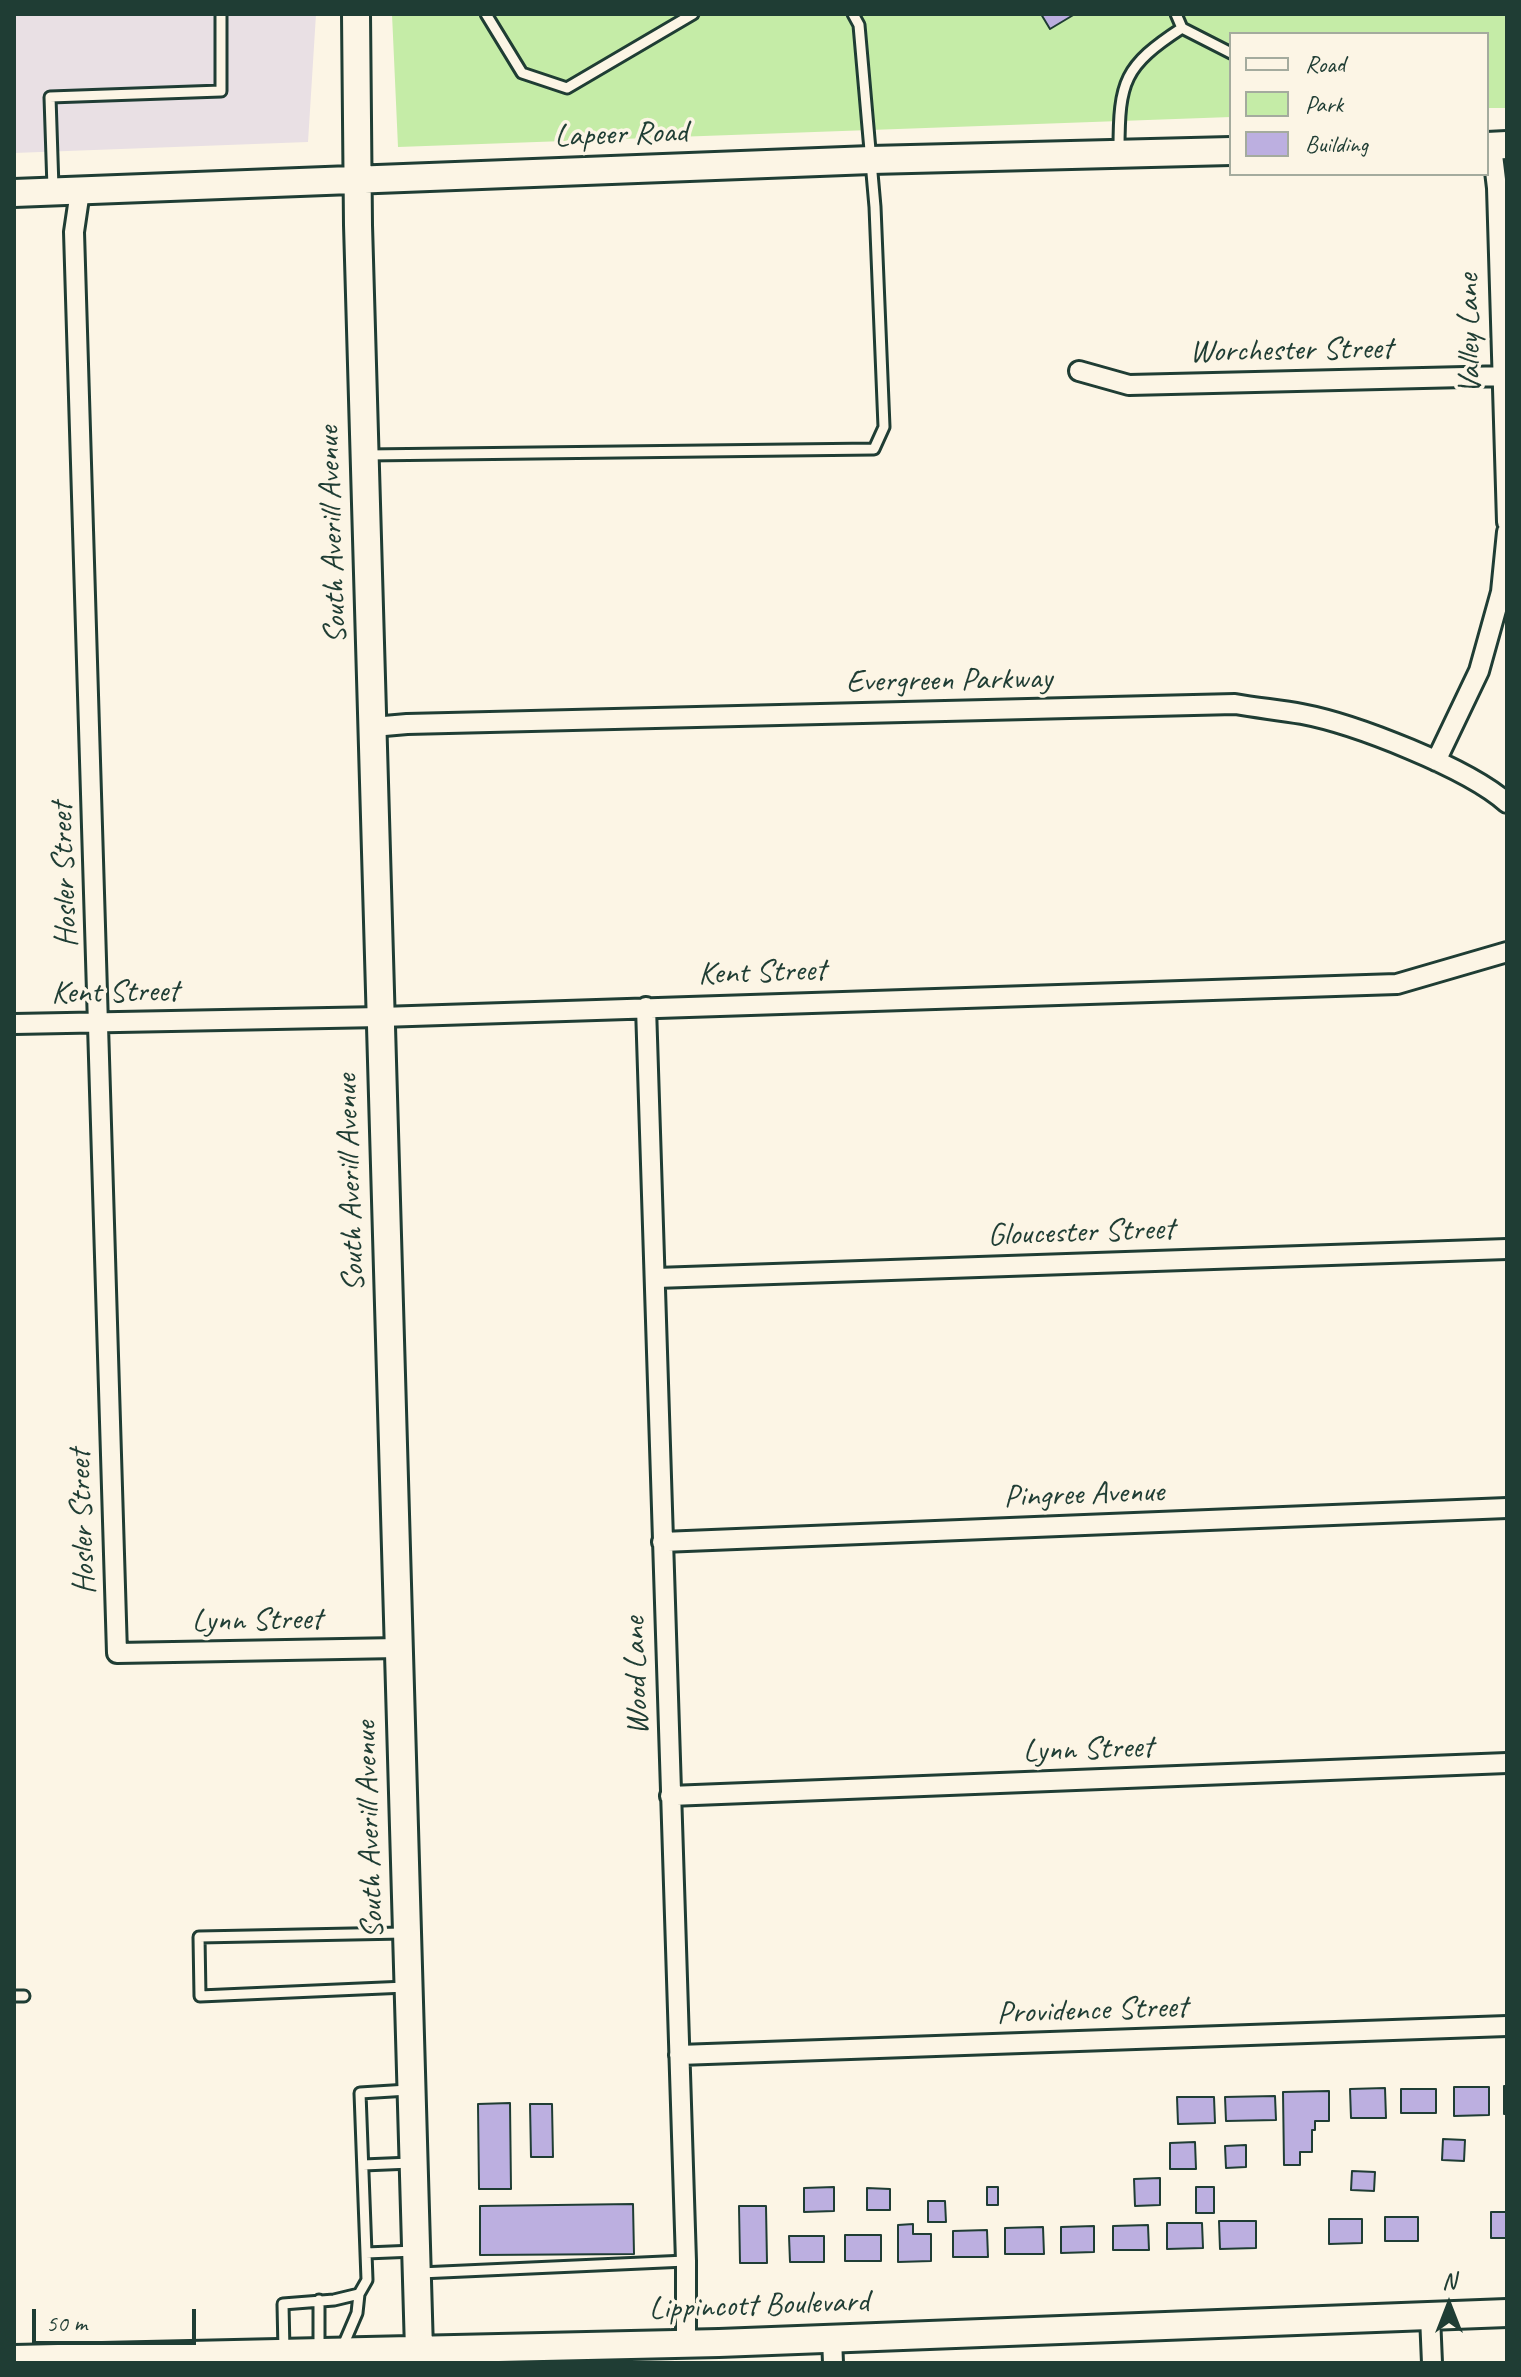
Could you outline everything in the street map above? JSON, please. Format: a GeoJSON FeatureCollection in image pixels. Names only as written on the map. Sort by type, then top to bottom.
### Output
{"type":"FeatureCollection","features":[{"type":"Feature","properties":{"kind":"street","name":"South Averill Avenue"},"geometry":{"type":"LineString","coordinates":[[356,14],[357,180],[419,2349]]}},
{"type":"Feature","properties":{"kind":"street","name":"Valley Lane"},"geometry":{"type":"LineString","coordinates":[[1495,146],[1507,522]]}},
{"type":"Feature","properties":{"kind":"street","name":"Lapeer Road"},"geometry":{"type":"LineString","coordinates":[[14,193],[871,160],[1229,151]]}},
{"type":"Feature","properties":{"kind":"street","name":"Hosler Street"},"geometry":{"type":"LineString","coordinates":[[80,191],[74,232],[117,1653]]}},
{"type":"Feature","properties":{"kind":"street","name":"Worchester Street"},"geometry":{"type":"LineString","coordinates":[[1079,371],[1129,385],[1504,376]]}},
{"type":"Feature","properties":{"kind":"street"},"geometry":{"type":"LineString","coordinates":[[1436,761],[1479,671],[1501,592],[1507,532]]}},
{"type":"Feature","properties":{"kind":"street","name":"Evergreen Parkway"},"geometry":{"type":"LineString","coordinates":[[373,727],[1235,704],[1305,715],[1356,730],[1436,761],[1496,793],[1507,803]]}},
{"type":"Feature","properties":{"kind":"street","name":"Kent Street"},"geometry":{"type":"LineString","coordinates":[[14,1024],[381,1017],[1397,984],[1507,952]]}},
{"type":"Feature","properties":{"kind":"street","name":"Wood Lane"},"geometry":{"type":"LineString","coordinates":[[646,1007],[686,2261],[686,2343]]}},
{"type":"Feature","properties":{"kind":"street","name":"Gloucester Street"},"geometry":{"type":"LineString","coordinates":[[656,1278],[1507,1249]]}},
{"type":"Feature","properties":{"kind":"street","name":"Pingree Avenue"},"geometry":{"type":"LineString","coordinates":[[662,1542],[1507,1508]]}},
{"type":"Feature","properties":{"kind":"street","name":"Lynn Street"},"geometry":{"type":"LineString","coordinates":[[117,1653],[399,1648]]}},
{"type":"Feature","properties":{"kind":"street","name":"Lynn Street"},"geometry":{"type":"LineString","coordinates":[[670,1796],[1507,1763]]}},
{"type":"Feature","properties":{"kind":"street","name":"Providence Street"},"geometry":{"type":"LineString","coordinates":[[679,2055],[1507,2026]]}},
{"type":"Feature","properties":{"kind":"street","name":"Lippincott Boulevard"},"geometry":{"type":"LineString","coordinates":[[14,2359],[330,2350],[386,2356],[419,2349],[642,2349],[686,2343],[719,2348],[832,2350],[1507,2313]]}},
{"type":"Feature","properties":{"kind":"street"},"geometry":{"type":"LineString","coordinates":[[1430,2316],[1432,2363]]}},
{"type":"Feature","properties":{"kind":"lane"},"geometry":{"type":"LineString","coordinates":[[53,192],[50,97],[221,91],[221,14]]}},
{"type":"Feature","properties":{"kind":"lane"},"geometry":{"type":"LineString","coordinates":[[486,14],[522,73],[567,88],[693,14]]}},
{"type":"Feature","properties":{"kind":"lane"},"geometry":{"type":"LineString","coordinates":[[365,455],[874,449],[884,427],[875,207],[859,25],[853,14]]}},
{"type":"Feature","properties":{"kind":"lane"},"geometry":{"type":"LineString","coordinates":[[1176,14],[1182,28],[1229,52]]}},
{"type":"Feature","properties":{"kind":"lane"},"geometry":{"type":"LineString","coordinates":[[1119,154],[1122,88],[1134,65],[1156,45],[1182,28]]}},
{"type":"Feature","properties":{"kind":"lane"},"geometry":{"type":"LineString","coordinates":[[407,1933],[199,1937],[200,1996],[408,1987]]}},
{"type":"Feature","properties":{"kind":"lane"},"geometry":{"type":"LineString","coordinates":[[330,2350],[357,2313],[359,2294],[367,2280],[360,2093],[411,2089]]}},
{"type":"Feature","properties":{"kind":"lane"},"geometry":{"type":"LineString","coordinates":[[363,2165],[413,2163]]}},
{"type":"Feature","properties":{"kind":"lane"},"geometry":{"type":"LineString","coordinates":[[366,2253],[416,2262],[686,2261]]}},
{"type":"Feature","properties":{"kind":"lane"},"geometry":{"type":"LineString","coordinates":[[284,2351],[283,2304],[359,2294]]}},
{"type":"Feature","properties":{"kind":"lane"},"geometry":{"type":"LineString","coordinates":[[319,2300],[330,2350]]}},
{"type":"Feature","properties":{"kind":"shaded area"},"geometry":{"type":"Polygon","coordinates":[[[14,14],[316,14],[308,142],[14,153],[14,14]]]}},
{"type":"Feature","properties":{"kind":"green space"},"geometry":{"type":"Polygon","coordinates":[[[392,14],[1507,14],[1507,108],[1489,108],[1489,32],[1229,32],[1229,117],[398,147],[392,14]]]}},
{"type":"Feature","properties":{"kind":"building"},"geometry":{"type":"Polygon","coordinates":[[[1041,14],[1075,14],[1050,29],[1041,14]]]}},
{"type":"Feature","properties":{"kind":"building"},"geometry":{"type":"Polygon","coordinates":[[[1504,2086],[1507,2086],[1507,2114],[1504,2114],[1504,2086]]]}},
{"type":"Feature","properties":{"kind":"building"},"geometry":{"type":"Polygon","coordinates":[[[1454,2087],[1489,2087],[1489,2115],[1454,2116],[1454,2087]]]}},
{"type":"Feature","properties":{"kind":"building"},"geometry":{"type":"Polygon","coordinates":[[[1385,2088],[1386,2118],[1351,2118],[1350,2089],[1385,2088]]]}},
{"type":"Feature","properties":{"kind":"building"},"geometry":{"type":"Polygon","coordinates":[[[1401,2089],[1436,2089],[1436,2113],[1401,2113],[1401,2089]]]}},
{"type":"Feature","properties":{"kind":"building"},"geometry":{"type":"Polygon","coordinates":[[[1329,2091],[1329,2121],[1315,2121],[1312,2152],[1300,2152],[1300,2165],[1284,2165],[1283,2092],[1329,2091]]]}},
{"type":"Feature","properties":{"kind":"building"},"geometry":{"type":"Polygon","coordinates":[[[1275,2096],[1276,2120],[1226,2121],[1225,2097],[1275,2096]]]}},
{"type":"Feature","properties":{"kind":"building"},"geometry":{"type":"Polygon","coordinates":[[[1177,2097],[1214,2097],[1215,2123],[1178,2124],[1177,2097]]]}},
{"type":"Feature","properties":{"kind":"building"},"geometry":{"type":"Polygon","coordinates":[[[510,2103],[511,2189],[479,2189],[478,2104],[510,2103]]]}},
{"type":"Feature","properties":{"kind":"building"},"geometry":{"type":"Polygon","coordinates":[[[530,2104],[552,2104],[553,2157],[531,2157],[530,2104]]]}},
{"type":"Feature","properties":{"kind":"building"},"geometry":{"type":"Polygon","coordinates":[[[1443,2139],[1465,2140],[1464,2161],[1442,2160],[1443,2139]]]}},
{"type":"Feature","properties":{"kind":"building"},"geometry":{"type":"Polygon","coordinates":[[[1195,2142],[1196,2169],[1170,2169],[1170,2143],[1195,2142]]]}},
{"type":"Feature","properties":{"kind":"building"},"geometry":{"type":"Polygon","coordinates":[[[1246,2145],[1246,2167],[1226,2168],[1225,2146],[1246,2145]]]}},
{"type":"Feature","properties":{"kind":"building"},"geometry":{"type":"Polygon","coordinates":[[[1352,2171],[1375,2172],[1374,2191],[1351,2190],[1352,2171]]]}},
{"type":"Feature","properties":{"kind":"building"},"geometry":{"type":"Polygon","coordinates":[[[1160,2178],[1160,2205],[1135,2206],[1134,2179],[1160,2178]]]}},
{"type":"Feature","properties":{"kind":"building"},"geometry":{"type":"Polygon","coordinates":[[[834,2187],[834,2211],[804,2212],[804,2188],[834,2187]]]}},
{"type":"Feature","properties":{"kind":"building"},"geometry":{"type":"Polygon","coordinates":[[[987,2187],[998,2187],[998,2205],[987,2205],[987,2187]]]}},
{"type":"Feature","properties":{"kind":"building"},"geometry":{"type":"Polygon","coordinates":[[[1196,2187],[1214,2187],[1214,2213],[1196,2213],[1196,2187]]]}},
{"type":"Feature","properties":{"kind":"building"},"geometry":{"type":"Polygon","coordinates":[[[867,2188],[890,2189],[890,2210],[867,2210],[867,2188]]]}},
{"type":"Feature","properties":{"kind":"building"},"geometry":{"type":"Polygon","coordinates":[[[928,2201],[945,2201],[946,2222],[928,2222],[928,2201]]]}},
{"type":"Feature","properties":{"kind":"building"},"geometry":{"type":"Polygon","coordinates":[[[633,2204],[634,2254],[480,2255],[480,2206],[633,2204]]]}},
{"type":"Feature","properties":{"kind":"building"},"geometry":{"type":"Polygon","coordinates":[[[739,2206],[766,2206],[767,2263],[740,2263],[739,2206]]]}},
{"type":"Feature","properties":{"kind":"building"},"geometry":{"type":"Polygon","coordinates":[[[1491,2212],[1507,2212],[1507,2238],[1491,2238],[1491,2212]]]}},
{"type":"Feature","properties":{"kind":"building"},"geometry":{"type":"Polygon","coordinates":[[[1385,2217],[1418,2217],[1418,2241],[1385,2241],[1385,2217]]]}},
{"type":"Feature","properties":{"kind":"building"},"geometry":{"type":"Polygon","coordinates":[[[1329,2219],[1362,2219],[1362,2243],[1329,2244],[1329,2219]]]}},
{"type":"Feature","properties":{"kind":"building"},"geometry":{"type":"Polygon","coordinates":[[[1219,2221],[1256,2221],[1256,2248],[1220,2249],[1219,2221]]]}},
{"type":"Feature","properties":{"kind":"building"},"geometry":{"type":"Polygon","coordinates":[[[1167,2223],[1202,2223],[1203,2248],[1167,2249],[1167,2223]]]}},
{"type":"Feature","properties":{"kind":"building"},"geometry":{"type":"Polygon","coordinates":[[[913,2224],[913,2234],[931,2234],[931,2261],[898,2262],[898,2225],[913,2224]]]}},
{"type":"Feature","properties":{"kind":"building"},"geometry":{"type":"Polygon","coordinates":[[[1148,2225],[1149,2250],[1113,2250],[1113,2226],[1148,2225]]]}},
{"type":"Feature","properties":{"kind":"building"},"geometry":{"type":"Polygon","coordinates":[[[1094,2226],[1094,2252],[1061,2253],[1061,2227],[1094,2226]]]}},
{"type":"Feature","properties":{"kind":"building"},"geometry":{"type":"Polygon","coordinates":[[[1043,2227],[1044,2254],[1005,2254],[1005,2228],[1043,2227]]]}},
{"type":"Feature","properties":{"kind":"building"},"geometry":{"type":"Polygon","coordinates":[[[987,2230],[988,2257],[953,2257],[953,2231],[987,2230]]]}},
{"type":"Feature","properties":{"kind":"building"},"geometry":{"type":"Polygon","coordinates":[[[845,2235],[881,2235],[881,2261],[845,2261],[845,2235]]]}},
{"type":"Feature","properties":{"kind":"building"},"geometry":{"type":"Polygon","coordinates":[[[789,2236],[824,2236],[824,2262],[790,2262],[789,2236]]]}}]}
